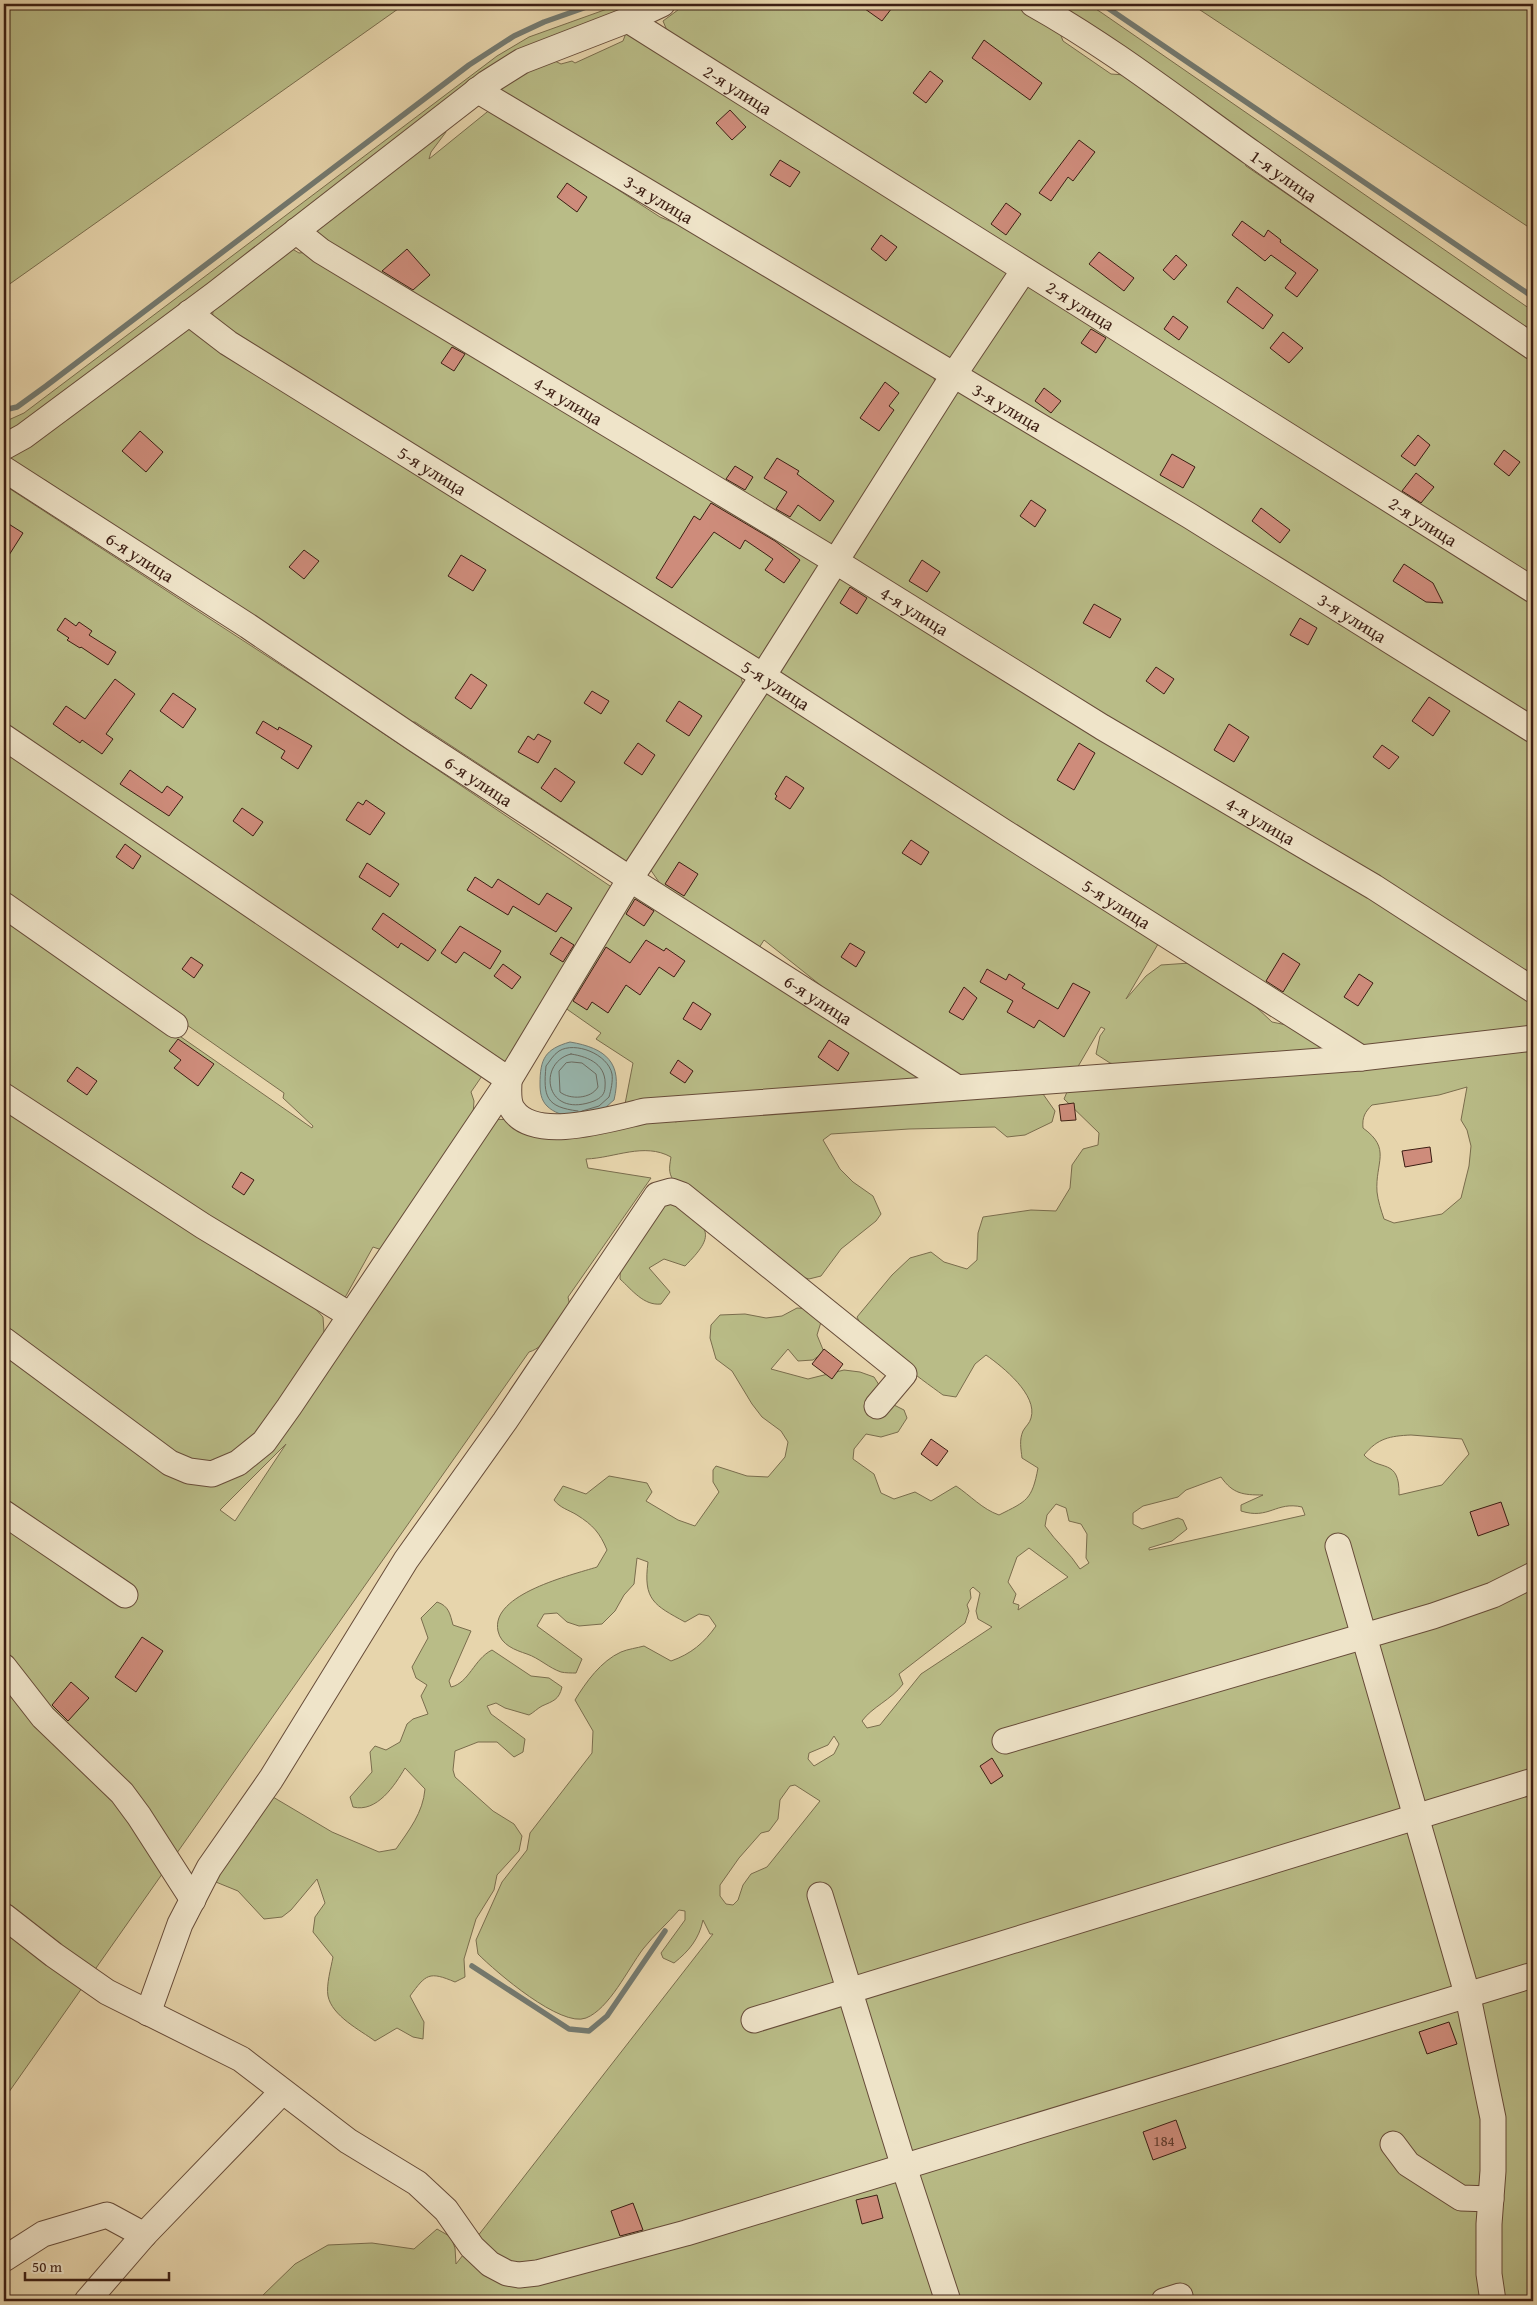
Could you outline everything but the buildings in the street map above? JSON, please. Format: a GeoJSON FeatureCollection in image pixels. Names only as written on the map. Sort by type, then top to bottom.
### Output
{"type":"FeatureCollection","features":[{"type":"Feature","properties":{"kind":"street"},"geometry":{"type":"LineString","coordinates":[[4,447],[24,436],[189,313],[477,90],[522,61],[628,20],[662,4]]}},
{"type":"Feature","properties":{"kind":"street","name":"1-я улица"},"geometry":{"type":"LineString","coordinates":[[1033,4],[1063,21],[1120,59],[1361,230],[1533,347]]}},
{"type":"Feature","properties":{"kind":"street","name":"2-я улица"},"geometry":{"type":"LineString","coordinates":[[628,20],[1533,590]]}},
{"type":"Feature","properties":{"kind":"street","name":"3-я улица"},"geometry":{"type":"LineString","coordinates":[[477,90],[1190,516],[1533,730]]}},
{"type":"Feature","properties":{"kind":"street","name":"4-я улица"},"geometry":{"type":"LineString","coordinates":[[296,231],[322,251],[835,561],[1102,727],[1374,888],[1533,990]]}},
{"type":"Feature","properties":{"kind":"street"},"geometry":{"type":"LineString","coordinates":[[4,1340],[170,1463],[189,1472],[212,1474],[238,1463],[264,1442],[509,1080],[630,879],[763,676],[953,376],[1024,270]]}},
{"type":"Feature","properties":{"kind":"street","name":"5-я улица"},"geometry":{"type":"LineString","coordinates":[[189,313],[228,343],[763,676],[1004,832],[1361,1058]]}},
{"type":"Feature","properties":{"kind":"street","name":"6-я улица"},"geometry":{"type":"LineString","coordinates":[[4,469],[248,626],[415,739],[630,879],[956,1087]]}},
{"type":"Feature","properties":{"kind":"street"},"geometry":{"type":"LineString","coordinates":[[4,737],[509,1080]]}},
{"type":"Feature","properties":{"kind":"street"},"geometry":{"type":"LineString","coordinates":[[4,905],[175,1025]]}},
{"type":"Feature","properties":{"kind":"street"},"geometry":{"type":"LineString","coordinates":[[509,1080],[508,1095],[512,1109],[524,1121],[537,1126],[584,1124],[645,1111],[1361,1058],[1533,1038]]}},
{"type":"Feature","properties":{"kind":"street"},"geometry":{"type":"LineString","coordinates":[[4,1096],[203,1226],[350,1315]]}},
{"type":"Feature","properties":{"kind":"street"},"geometry":{"type":"LineString","coordinates":[[148,2013],[180,1924],[209,1868],[271,1779],[406,1560],[505,1421],[657,1195],[670,1191],[682,1195],[904,1374],[877,1406]]}},
{"type":"Feature","properties":{"kind":"street"},"geometry":{"type":"LineString","coordinates":[[4,1513],[125,1595]]}},
{"type":"Feature","properties":{"kind":"street"},"geometry":{"type":"LineString","coordinates":[[1338,1546],[1366,1636],[1468,1997],[1493,2118],[1489,2274],[1492,2301]]}},
{"type":"Feature","properties":{"kind":"street"},"geometry":{"type":"LineString","coordinates":[[1005,1741],[1366,1636],[1493,1595],[1533,1575]]}},
{"type":"Feature","properties":{"kind":"street"},"geometry":{"type":"LineString","coordinates":[[4,1667],[43,1716],[122,1792],[193,1900]]}},
{"type":"Feature","properties":{"kind":"street"},"geometry":{"type":"LineString","coordinates":[[754,2020],[1418,1818],[1533,1781]]}},
{"type":"Feature","properties":{"kind":"street"},"geometry":{"type":"LineString","coordinates":[[820,1895],[851,1990],[904,2167],[948,2301]]}},
{"type":"Feature","properties":{"kind":"street"},"geometry":{"type":"LineString","coordinates":[[4,1916],[107,1992],[242,2059],[282,2092],[348,2141],[418,2183],[446,2210],[472,2247],[490,2264],[506,2272],[519,2275],[537,2273],[686,2233],[1468,1997],[1533,1975]]}},
{"type":"Feature","properties":{"kind":"street"},"geometry":{"type":"LineString","coordinates":[[88,2301],[144,2235],[282,2092]]}},
{"type":"Feature","properties":{"kind":"street"},"geometry":{"type":"LineString","coordinates":[[1393,2144],[1408,2164],[1460,2198],[1491,2199]]}},
{"type":"Feature","properties":{"kind":"street"},"geometry":{"type":"LineString","coordinates":[[4,2259],[43,2234],[107,2215],[144,2235]]}},
{"type":"Feature","properties":{"kind":"green space"},"geometry":{"type":"Polygon","coordinates":[[[4,4],[405,4],[4,288],[4,4]]]}},
{"type":"Feature","properties":{"kind":"green space"},"geometry":{"type":"Polygon","coordinates":[[[621,4],[647,4],[573,32],[26,423],[4,433],[4,422],[24,413],[497,56],[529,37],[621,4]]]}},
{"type":"Feature","properties":{"kind":"green space"},"geometry":{"type":"Polygon","coordinates":[[[686,4],[1019,4],[1059,30],[1063,41],[1111,74],[1125,75],[1157,101],[1194,123],[1245,163],[1246,166],[1383,260],[1533,357],[1533,583],[668,33],[663,21],[686,4]]]}},
{"type":"Feature","properties":{"kind":"green space"},"geometry":{"type":"Polygon","coordinates":[[[1044,4],[1088,4],[1102,13],[1533,311],[1533,340],[1044,4]]]}},
{"type":"Feature","properties":{"kind":"green space"},"geometry":{"type":"Polygon","coordinates":[[[1191,4],[1533,4],[1533,230],[1191,4]]]}},
{"type":"Feature","properties":{"kind":"green space"},"geometry":{"type":"Polygon","coordinates":[[[626,33],[1011,271],[951,362],[501,95],[501,84],[553,60],[561,64],[572,61],[575,63],[623,41],[626,33]]]}},
{"type":"Feature","properties":{"kind":"green space"},"geometry":{"type":"Polygon","coordinates":[[[492,108],[660,217],[717,241],[933,373],[936,388],[832,551],[314,233],[444,128],[446,132],[431,152],[429,159],[492,108]]]}},
{"type":"Feature","properties":{"kind":"green space"},"geometry":{"type":"Polygon","coordinates":[[[289,247],[299,253],[309,252],[823,563],[757,661],[212,325],[213,310],[289,247]]]}},
{"type":"Feature","properties":{"kind":"green space"},"geometry":{"type":"Polygon","coordinates":[[[1028,280],[1533,594],[1533,721],[966,370],[1028,280]]]}},
{"type":"Feature","properties":{"kind":"green space"},"geometry":{"type":"Polygon","coordinates":[[[182,328],[196,330],[740,673],[743,685],[628,862],[415,722],[403,723],[45,480],[29,479],[4,466],[15,445],[182,328]]]}},
{"type":"Feature","properties":{"kind":"green space"},"geometry":{"type":"Polygon","coordinates":[[[953,388],[1015,421],[1533,741],[1533,980],[1307,842],[847,555],[953,388]]]}},
{"type":"Feature","properties":{"kind":"green space"},"geometry":{"type":"Polygon","coordinates":[[[4,485],[313,686],[616,890],[511,1063],[503,1066],[4,729],[4,485]]]}},
{"type":"Feature","properties":{"kind":"green space"},"geometry":{"type":"Polygon","coordinates":[[[836,574],[1533,998],[1533,1030],[1354,1048],[777,677],[836,574]]]}},
{"type":"Feature","properties":{"kind":"green space"},"geometry":{"type":"Polygon","coordinates":[[[765,686],[1161,939],[1126,999],[1146,976],[1161,965],[1190,963],[1235,987],[1272,1022],[1301,1028],[1330,1050],[1134,1069],[1110,1063],[1096,1054],[1100,1036],[1105,1029],[1101,1027],[1076,1070],[957,1076],[824,988],[764,940],[759,948],[661,885],[650,869],[765,686]]]}},
{"type":"Feature","properties":{"kind":"green space"},"geometry":{"type":"Polygon","coordinates":[[[4,745],[482,1076],[471,1092],[474,1101],[473,1115],[481,1119],[524,1120],[661,1116],[676,1122],[689,1114],[1030,1089],[1043,1094],[1055,1111],[1052,1122],[1025,1135],[1007,1137],[995,1127],[909,1129],[831,1134],[823,1140],[840,1169],[853,1182],[873,1196],[881,1214],[876,1221],[841,1249],[821,1276],[809,1279],[792,1274],[676,1184],[670,1171],[671,1157],[661,1153],[640,1151],[586,1159],[588,1168],[651,1178],[568,1297],[570,1306],[552,1332],[542,1345],[529,1352],[4,2099],[4,1347],[181,1474],[239,1467],[382,1250],[373,1247],[342,1303],[4,1088],[4,914],[312,1128],[313,1126],[283,1098],[284,1093],[4,897],[4,745]],[[286,1444],[220,1510],[235,1521],[286,1444]]]}},
{"type":"Feature","properties":{"kind":"green space"},"geometry":{"type":"Polygon","coordinates":[[[633,892],[929,1078],[625,1104],[633,1063],[596,1039],[601,1033],[561,1005],[633,892]]]}},
{"type":"Feature","properties":{"kind":"green space"},"geometry":{"type":"Polygon","coordinates":[[[1533,1047],[1533,2301],[252,2301],[260,2298],[295,2264],[328,2245],[372,2243],[414,2249],[437,2229],[451,2237],[455,2248],[456,2264],[713,1934],[710,1934],[703,1920],[696,1939],[684,1954],[674,1963],[663,1958],[661,1953],[685,1920],[685,1911],[679,1910],[643,1949],[618,1988],[602,2006],[586,2018],[575,2019],[561,2015],[529,1996],[513,1985],[478,1954],[476,1940],[502,1882],[527,1850],[530,1833],[592,1753],[593,1731],[575,1700],[584,1686],[601,1666],[621,1652],[644,1646],[671,1661],[685,1655],[696,1647],[707,1638],[716,1626],[709,1616],[699,1614],[685,1622],[658,1606],[649,1593],[647,1585],[648,1562],[637,1558],[634,1584],[624,1595],[615,1611],[602,1624],[579,1626],[567,1622],[557,1613],[544,1614],[537,1626],[582,1659],[576,1673],[557,1670],[536,1658],[513,1649],[505,1643],[498,1631],[499,1618],[507,1607],[519,1597],[535,1588],[597,1567],[607,1550],[599,1534],[592,1526],[554,1500],[563,1486],[586,1494],[609,1476],[647,1483],[652,1492],[646,1501],[678,1520],[695,1526],[719,1492],[713,1482],[713,1470],[716,1466],[747,1476],[768,1477],[785,1457],[788,1442],[781,1431],[762,1417],[732,1371],[716,1359],[710,1338],[711,1325],[720,1315],[745,1314],[766,1318],[782,1316],[797,1308],[813,1309],[821,1322],[817,1335],[824,1352],[813,1360],[798,1361],[788,1349],[771,1369],[808,1379],[844,1370],[860,1372],[874,1377],[881,1388],[882,1410],[894,1405],[904,1410],[907,1418],[898,1432],[881,1437],[866,1434],[854,1449],[853,1459],[874,1474],[881,1493],[894,1499],[915,1492],[931,1501],[956,1486],[982,1506],[999,1515],[1022,1502],[1027,1498],[1033,1487],[1038,1468],[1022,1458],[1021,1438],[1030,1420],[1032,1409],[1018,1382],[986,1355],[975,1364],[956,1397],[943,1395],[882,1348],[862,1326],[857,1317],[892,1275],[910,1258],[931,1252],[944,1262],[967,1269],[977,1260],[978,1233],[983,1217],[1031,1210],[1056,1211],[1070,1188],[1072,1165],[1083,1149],[1098,1145],[1099,1133],[1064,1099],[1067,1092],[1533,1047]],[[1467,1087],[1439,1095],[1372,1105],[1364,1115],[1363,1128],[1372,1136],[1380,1150],[1377,1192],[1384,1219],[1394,1223],[1442,1214],[1461,1198],[1469,1166],[1471,1146],[1467,1130],[1461,1120],[1467,1087]],[[1411,1435],[1397,1436],[1379,1441],[1364,1455],[1370,1460],[1392,1470],[1396,1475],[1399,1495],[1442,1485],[1469,1454],[1462,1439],[1411,1435]],[[1221,1477],[1186,1490],[1178,1497],[1143,1506],[1133,1513],[1133,1524],[1142,1529],[1178,1518],[1183,1520],[1187,1529],[1172,1541],[1149,1548],[1149,1550],[1305,1515],[1302,1507],[1293,1506],[1285,1506],[1259,1513],[1241,1511],[1241,1505],[1263,1495],[1250,1495],[1234,1490],[1221,1477]],[[1056,1504],[1047,1515],[1045,1526],[1080,1569],[1089,1563],[1086,1558],[1087,1534],[1081,1524],[1069,1521],[1066,1508],[1056,1504]],[[1029,1548],[1017,1557],[1008,1582],[1016,1594],[1013,1603],[1019,1605],[1018,1610],[1068,1577],[1029,1548]],[[973,1587],[970,1590],[971,1598],[967,1605],[969,1611],[965,1623],[899,1674],[903,1684],[893,1695],[866,1716],[862,1721],[867,1728],[880,1725],[921,1674],[992,1627],[978,1619],[976,1611],[980,1593],[973,1587]],[[834,1736],[828,1745],[809,1753],[808,1759],[814,1766],[834,1754],[839,1744],[834,1736]],[[795,1785],[790,1786],[780,1800],[778,1819],[769,1831],[761,1833],[739,1858],[720,1885],[720,1896],[726,1904],[733,1905],[738,1900],[743,1885],[751,1874],[767,1867],[820,1801],[795,1785]]]}},
{"type":"Feature","properties":{"kind":"green space"},"geometry":{"type":"Polygon","coordinates":[[[4,1104],[312,1305],[323,1317],[324,1332],[312,1362],[251,1448],[231,1461],[183,1464],[4,1330],[4,1104]]]}},
{"type":"Feature","properties":{"kind":"green space"},"geometry":{"type":"Polygon","coordinates":[[[665,1203],[679,1203],[697,1219],[703,1226],[705,1239],[702,1247],[685,1266],[664,1259],[649,1268],[670,1292],[661,1304],[655,1304],[644,1300],[620,1279],[621,1255],[665,1203]]]}},
{"type":"Feature","properties":{"kind":"green space"},"geometry":{"type":"Polygon","coordinates":[[[437,1602],[447,1608],[453,1625],[471,1631],[449,1681],[451,1687],[462,1681],[481,1659],[492,1650],[531,1676],[549,1678],[562,1687],[555,1700],[529,1715],[505,1708],[496,1703],[487,1706],[491,1714],[525,1739],[523,1752],[514,1757],[497,1742],[478,1742],[455,1751],[453,1770],[455,1777],[493,1811],[514,1824],[522,1836],[519,1851],[497,1875],[494,1890],[476,1919],[464,1959],[465,1977],[455,1982],[439,1976],[429,1977],[420,1983],[410,1996],[424,2022],[423,2039],[413,2037],[397,2028],[375,2041],[347,2022],[335,2010],[328,1996],[329,1976],[333,1957],[313,1932],[315,1917],[325,1903],[317,1879],[291,1910],[282,1917],[264,1919],[238,1891],[206,1878],[273,1797],[332,1832],[379,1852],[396,1849],[418,1814],[425,1789],[405,1768],[384,1796],[370,1806],[362,1808],[353,1807],[350,1797],[372,1772],[370,1752],[375,1746],[386,1750],[400,1742],[407,1724],[413,1719],[428,1714],[421,1696],[427,1685],[416,1678],[412,1667],[428,1638],[421,1618],[437,1602]]]}},
{"type":"Feature","properties":{"kind":"water"},"geometry":{"type":"Polygon","coordinates":[[[570,1042],[593,1048],[602,1053],[614,1067],[616,1087],[614,1100],[596,1113],[581,1116],[566,1115],[552,1110],[542,1099],[540,1084],[543,1062],[546,1056],[555,1048],[570,1042]]]}},
{"type":"Feature","properties":{"kind":"waterway"},"geometry":{"type":"LineString","coordinates":[[4,410],[17,407],[46,386],[469,65],[514,36],[544,22],[595,4]]}},
{"type":"Feature","properties":{"kind":"waterway"},"geometry":{"type":"LineString","coordinates":[[1102,4],[1533,297]]}},
{"type":"Feature","properties":{"kind":"waterway"},"geometry":{"type":"LineString","coordinates":[[472,1966],[569,2029],[589,2031],[607,2016],[665,1931]]}}]}
